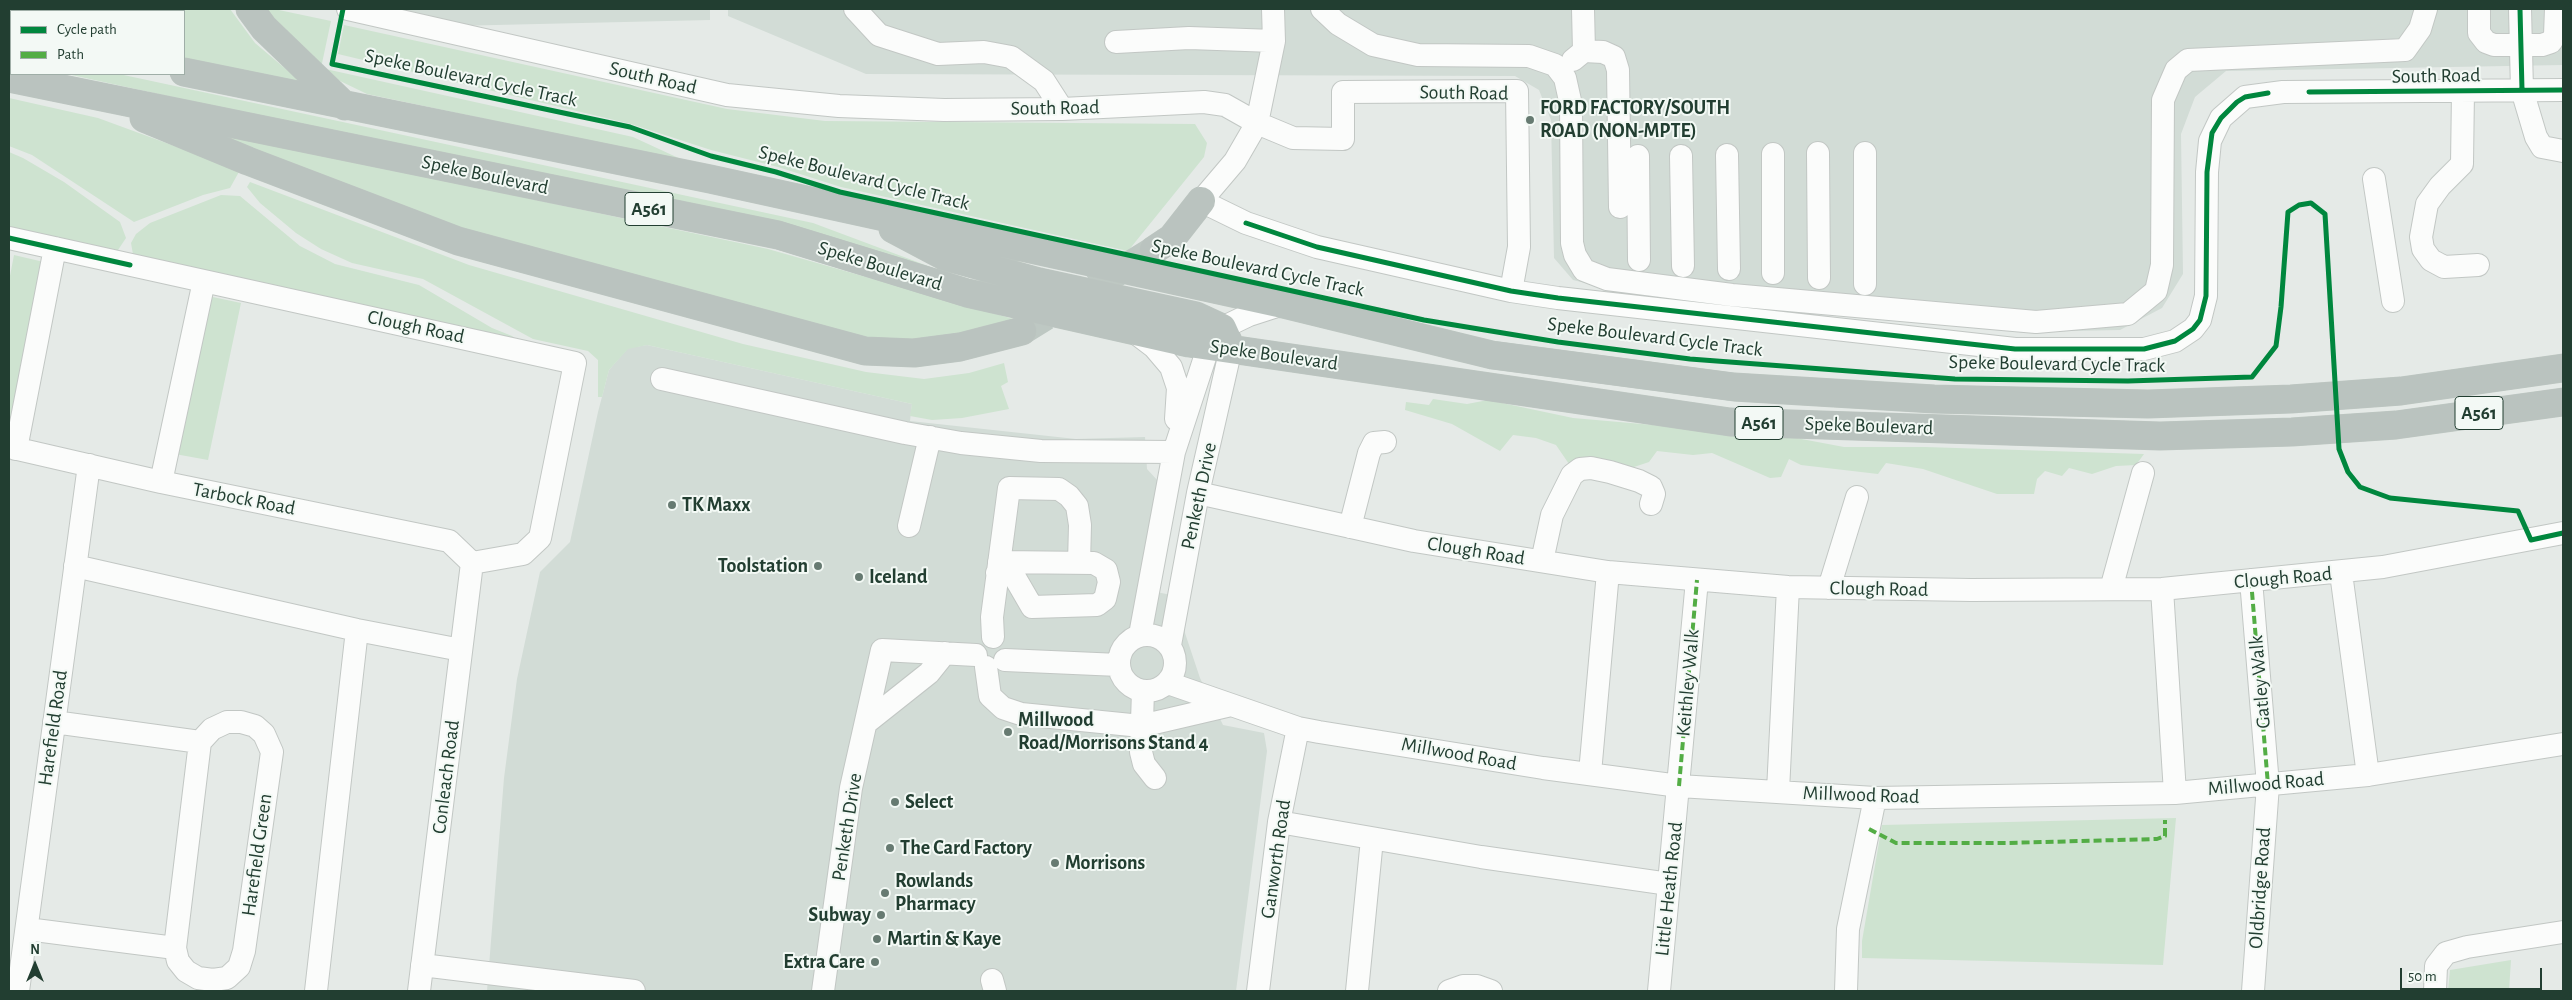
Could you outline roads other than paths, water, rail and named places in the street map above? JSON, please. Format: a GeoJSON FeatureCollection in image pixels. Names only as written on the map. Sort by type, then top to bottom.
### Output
{"type":"FeatureCollection","features":[{"type":"Feature","properties":{"kind":"highway"},"geometry":{"type":"LineString","coordinates":[[250,9],[264,28],[346,106]]}},
{"type":"Feature","properties":{"kind":"highway","name":"Speke Boulevard"},"geometry":{"type":"LineString","coordinates":[[185,72],[863,213],[1283,304],[1492,355],[1734,387],[1934,400],[2148,404],[2401,391],[2563,368]]}},
{"type":"Feature","properties":{"kind":"highway","name":"Speke Boulevard"},"geometry":{"type":"LineString","coordinates":[[9,78],[778,235],[967,293],[1132,330],[1221,340],[1730,422],[2160,436],[2292,432],[2396,424],[2563,402]]}},
{"type":"Feature","properties":{"kind":"highway"},"geometry":{"type":"LineString","coordinates":[[85,94],[248,161],[458,241],[865,351],[914,352],[960,348],[1022,331]]}},
{"type":"Feature","properties":{"kind":"highway"},"geometry":{"type":"LineString","coordinates":[[1154,250],[1172,238],[1201,201]]}},
{"type":"Feature","properties":{"kind":"highway","name":"A561"},"geometry":{"type":"LineString","coordinates":[[863,213],[944,256],[1039,282],[1196,316],[1221,340]]}},
{"type":"Feature","properties":{"kind":"highway"},"geometry":{"type":"LineString","coordinates":[[2401,391],[2563,356]]}},
{"type":"Feature","properties":{"kind":"street","name":"South Road"},"geometry":{"type":"LineString","coordinates":[[348,9],[727,96],[839,106],[944,110],[1062,109],[1204,102],[1225,105],[1257,123],[1293,138],[1343,139],[1343,92],[1517,91],[1519,247],[1511,291]]}},
{"type":"Feature","properties":{"kind":"street"},"geometry":{"type":"LineString","coordinates":[[855,9],[879,35],[938,54],[984,52],[1012,57],[1044,81],[1062,109]]}},
{"type":"Feature","properties":{"kind":"street"},"geometry":{"type":"LineString","coordinates":[[1201,201],[1234,161],[1257,123],[1274,41],[1273,9]]}},
{"type":"Feature","properties":{"kind":"street"},"geometry":{"type":"LineString","coordinates":[[1322,9],[1338,24],[1373,45],[1418,55],[1530,56],[1555,65],[1565,78],[1571,105],[1572,242],[1575,255],[1584,270],[1607,279],[1732,294],[2036,322],[2128,314],[2156,291],[2162,265],[2163,100],[2176,70],[2188,60],[2405,50],[2420,29],[2426,9]]}},
{"type":"Feature","properties":{"kind":"street"},"geometry":{"type":"LineString","coordinates":[[1583,9],[1584,51]]}},
{"type":"Feature","properties":{"kind":"street"},"geometry":{"type":"LineString","coordinates":[[2520,9],[2522,90],[2536,137],[2542,148],[2557,152],[2563,151]]}},
{"type":"Feature","properties":{"kind":"street"},"geometry":{"type":"LineString","coordinates":[[2479,12],[2479,33],[2486,42],[2494,45],[2542,45],[2551,42],[2555,35],[2556,9]]}},
{"type":"Feature","properties":{"kind":"street"},"geometry":{"type":"LineString","coordinates":[[1116,42],[1189,38],[1274,41]]}},
{"type":"Feature","properties":{"kind":"street"},"geometry":{"type":"LineString","coordinates":[[1560,70],[1584,51],[1604,52],[1614,57],[1618,70],[1620,207]]}},
{"type":"Feature","properties":{"kind":"street","name":"South Road"},"geometry":{"type":"LineString","coordinates":[[1201,201],[1260,230],[1286,238],[1511,291],[1558,298],[2015,349],[2135,350],[2164,346],[2175,342],[2193,329],[2200,320],[2205,304],[2208,274],[2208,165],[2210,141],[2216,126],[2228,109],[2245,97],[2283,92],[2563,90]]}},
{"type":"Feature","properties":{"kind":"street"},"geometry":{"type":"LineString","coordinates":[[2464,91],[2462,164],[2440,186],[2427,204],[2421,236],[2423,249],[2431,260],[2444,267],[2478,265]]}},
{"type":"Feature","properties":{"kind":"street"},"geometry":{"type":"LineString","coordinates":[[1865,152],[1865,284]]}},
{"type":"Feature","properties":{"kind":"street"},"geometry":{"type":"LineString","coordinates":[[1773,154],[1773,273]]}},
{"type":"Feature","properties":{"kind":"street"},"geometry":{"type":"LineString","coordinates":[[1818,154],[1819,278]]}},
{"type":"Feature","properties":{"kind":"street"},"geometry":{"type":"LineString","coordinates":[[1727,155],[1729,268]]}},
{"type":"Feature","properties":{"kind":"street"},"geometry":{"type":"LineString","coordinates":[[1638,156],[1639,260]]}},
{"type":"Feature","properties":{"kind":"street"},"geometry":{"type":"LineString","coordinates":[[1681,156],[1683,266]]}},
{"type":"Feature","properties":{"kind":"street"},"geometry":{"type":"LineString","coordinates":[[2374,180],[2394,301]]}},
{"type":"Feature","properties":{"kind":"street"},"geometry":{"type":"LineString","coordinates":[[2385,243],[2421,236]]}},
{"type":"Feature","properties":{"kind":"street","name":"Clough Road"},"geometry":{"type":"LineString","coordinates":[[9,238],[575,363],[540,538],[523,554],[472,563]]}},
{"type":"Feature","properties":{"kind":"street"},"geometry":{"type":"LineString","coordinates":[[13,448],[55,248]]}},
{"type":"Feature","properties":{"kind":"street"},"geometry":{"type":"LineString","coordinates":[[161,482],[204,281]]}},
{"type":"Feature","properties":{"kind":"street"},"geometry":{"type":"LineString","coordinates":[[1221,340],[1248,314],[1283,304]]}},
{"type":"Feature","properties":{"kind":"street","name":"Penketh Drive"},"geometry":{"type":"LineString","coordinates":[[1132,330],[1154,347],[1171,367],[1178,388],[1174,452],[1140,635]]}},
{"type":"Feature","properties":{"kind":"street","name":"Penketh Drive"},"geometry":{"type":"LineString","coordinates":[[1174,452],[1221,340]]}},
{"type":"Feature","properties":{"kind":"street","name":"Penketh Drive"},"geometry":{"type":"LineString","coordinates":[[1168,683],[1174,673],[1176,664],[1170,645],[1198,493],[1221,340]]}},
{"type":"Feature","properties":{"kind":"street"},"geometry":{"type":"LineString","coordinates":[[662,378],[961,443],[1041,451],[1174,452]]}},
{"type":"Feature","properties":{"kind":"street"},"geometry":{"type":"LineString","coordinates":[[909,526],[930,437]]}},
{"type":"Feature","properties":{"kind":"street"},"geometry":{"type":"LineString","coordinates":[[1350,527],[1369,453],[1374,443],[1384,442]]}},
{"type":"Feature","properties":{"kind":"street","name":"Tarbock Road"},"geometry":{"type":"LineString","coordinates":[[13,448],[161,482],[449,540],[472,563]]}},
{"type":"Feature","properties":{"kind":"street","name":"Harefield Road"},"geometry":{"type":"LineString","coordinates":[[18,991],[89,465]]}},
{"type":"Feature","properties":{"kind":"street"},"geometry":{"type":"LineString","coordinates":[[1542,561],[1552,515],[1572,475],[1580,469],[1591,468],[1639,481],[1651,487],[1654,494],[1651,504]]}},
{"type":"Feature","properties":{"kind":"street"},"geometry":{"type":"LineString","coordinates":[[2111,589],[2144,473]]}},
{"type":"Feature","properties":{"kind":"street"},"geometry":{"type":"LineString","coordinates":[[1079,563],[1080,525],[1076,506],[1070,496],[1059,488],[1009,488],[992,617],[993,637],[982,640],[978,644],[989,661],[990,696],[1002,708],[1021,714],[1141,726],[1231,705]]}},
{"type":"Feature","properties":{"kind":"street","name":"Clough Road"},"geometry":{"type":"LineString","coordinates":[[1198,493],[1414,542],[1608,572],[1788,587],[2162,589],[2340,573],[2383,567],[2563,533]]}},
{"type":"Feature","properties":{"kind":"street"},"geometry":{"type":"LineString","coordinates":[[1829,588],[1857,497]]}},
{"type":"Feature","properties":{"kind":"street","name":"Conleach Road"},"geometry":{"type":"LineString","coordinates":[[418,991],[472,563]]}},
{"type":"Feature","properties":{"kind":"street"},"geometry":{"type":"LineString","coordinates":[[1094,563],[1106,570],[1109,582],[1105,600],[1097,605],[1032,607],[1014,576],[998,567],[1094,563]]}},
{"type":"Feature","properties":{"kind":"street"},"geometry":{"type":"LineString","coordinates":[[75,566],[357,630],[461,650]]}},
{"type":"Feature","properties":{"kind":"street"},"geometry":{"type":"LineString","coordinates":[[1590,774],[1608,572]]}},
{"type":"Feature","properties":{"kind":"street"},"geometry":{"type":"LineString","coordinates":[[2340,573],[2368,775]]}},
{"type":"Feature","properties":{"kind":"street","name":"Keithley Walk"},"geometry":{"type":"LineString","coordinates":[[1679,786],[1697,580]]}},
{"type":"Feature","properties":{"kind":"street","name":"Gatley Walk"},"geometry":{"type":"LineString","coordinates":[[2251,580],[2268,785]]}},
{"type":"Feature","properties":{"kind":"street"},"geometry":{"type":"LineString","coordinates":[[1778,791],[1788,587]]}},
{"type":"Feature","properties":{"kind":"street"},"geometry":{"type":"LineString","coordinates":[[2162,589],[2175,792]]}},
{"type":"Feature","properties":{"kind":"street"},"geometry":{"type":"LineString","coordinates":[[316,991],[357,630]]}},
{"type":"Feature","properties":{"kind":"street"},"geometry":{"type":"LineString","coordinates":[[1168,683],[1160,688],[1144,691],[1126,682],[1119,665],[1124,647],[1140,635],[1159,637],[1170,645]]}},
{"type":"Feature","properties":{"kind":"street","name":"Penketh Drive"},"geometry":{"type":"LineString","coordinates":[[824,991],[851,788],[882,650],[945,653],[989,661],[1119,665]]}},
{"type":"Feature","properties":{"kind":"street"},"geometry":{"type":"LineString","coordinates":[[866,723],[929,673],[945,653]]}},
{"type":"Feature","properties":{"kind":"street","name":"Millwood Road"},"geometry":{"type":"LineString","coordinates":[[1168,683],[1298,728],[1543,768],[1679,786],[1874,798],[2175,792],[2268,785],[2368,775],[2563,744]]}},
{"type":"Feature","properties":{"kind":"street"},"geometry":{"type":"LineString","coordinates":[[1144,691],[1141,752],[1144,764],[1155,778]]}},
{"type":"Feature","properties":{"kind":"street"},"geometry":{"type":"LineString","coordinates":[[27,929],[175,948],[200,742],[54,722]]}},
{"type":"Feature","properties":{"kind":"street","name":"Harefield Green"},"geometry":{"type":"LineString","coordinates":[[175,948],[178,961],[186,971],[198,978],[212,980],[226,978],[239,967],[244,951],[272,752],[264,734],[255,726],[241,722],[226,722],[212,729],[200,742]]}},
{"type":"Feature","properties":{"kind":"street","name":"Ganworth Road"},"geometry":{"type":"LineString","coordinates":[[1258,991],[1279,822],[1298,728]]}},
{"type":"Feature","properties":{"kind":"street","name":"Oldbridge Road"},"geometry":{"type":"LineString","coordinates":[[2252,991],[2268,785]]}},
{"type":"Feature","properties":{"kind":"street","name":"Little Heath Road"},"geometry":{"type":"LineString","coordinates":[[1659,991],[1679,786]]}},
{"type":"Feature","properties":{"kind":"street"},"geometry":{"type":"LineString","coordinates":[[1846,991],[1848,929],[1874,798]]}},
{"type":"Feature","properties":{"kind":"street"},"geometry":{"type":"LineString","coordinates":[[1279,822],[1372,839],[1669,884]]}},
{"type":"Feature","properties":{"kind":"street"},"geometry":{"type":"LineString","coordinates":[[1357,991],[1372,839]]}},
{"type":"Feature","properties":{"kind":"street"},"geometry":{"type":"LineString","coordinates":[[2435,991],[2436,966],[2446,953],[2467,947],[2563,932]]}},
{"type":"Feature","properties":{"kind":"street"},"geometry":{"type":"LineString","coordinates":[[422,965],[634,991]]}},
{"type":"Feature","properties":{"kind":"street"},"geometry":{"type":"LineString","coordinates":[[1448,991],[1463,986],[1477,986],[1491,991]]}},
{"type":"Feature","properties":{"kind":"tunnel"},"geometry":{"type":"LineString","coordinates":[[1022,331],[1154,250]]}},
{"type":"Feature","properties":{"kind":"place","name":"FORD FACTORY/SOUTH ROAD (NON-MPTE)"},"geometry":{"type":"Point","coordinates":[1530,120]}},
{"type":"Feature","properties":{"kind":"place","name":"TK Maxx"},"geometry":{"type":"Point","coordinates":[672,505]}},
{"type":"Feature","properties":{"kind":"place","name":"Toolstation"},"geometry":{"type":"Point","coordinates":[818,566]}},
{"type":"Feature","properties":{"kind":"place","name":"Iceland"},"geometry":{"type":"Point","coordinates":[859,577]}},
{"type":"Feature","properties":{"kind":"place","name":"Millwood Road/Morrisons Stand 4"},"geometry":{"type":"Point","coordinates":[1008,732]}},
{"type":"Feature","properties":{"kind":"place","name":"Select"},"geometry":{"type":"Point","coordinates":[895,802]}},
{"type":"Feature","properties":{"kind":"place","name":"The Card Factory"},"geometry":{"type":"Point","coordinates":[890,848]}},
{"type":"Feature","properties":{"kind":"place","name":"Morrisons"},"geometry":{"type":"Point","coordinates":[1055,863]}},
{"type":"Feature","properties":{"kind":"place","name":"Rowlands Pharmacy"},"geometry":{"type":"Point","coordinates":[885,893]}},
{"type":"Feature","properties":{"kind":"place","name":"Subway"},"geometry":{"type":"Point","coordinates":[881,915]}},
{"type":"Feature","properties":{"kind":"place","name":"Martin & Kaye"},"geometry":{"type":"Point","coordinates":[877,939]}},
{"type":"Feature","properties":{"kind":"place","name":"Extra Care"},"geometry":{"type":"Point","coordinates":[875,962]}}]}
